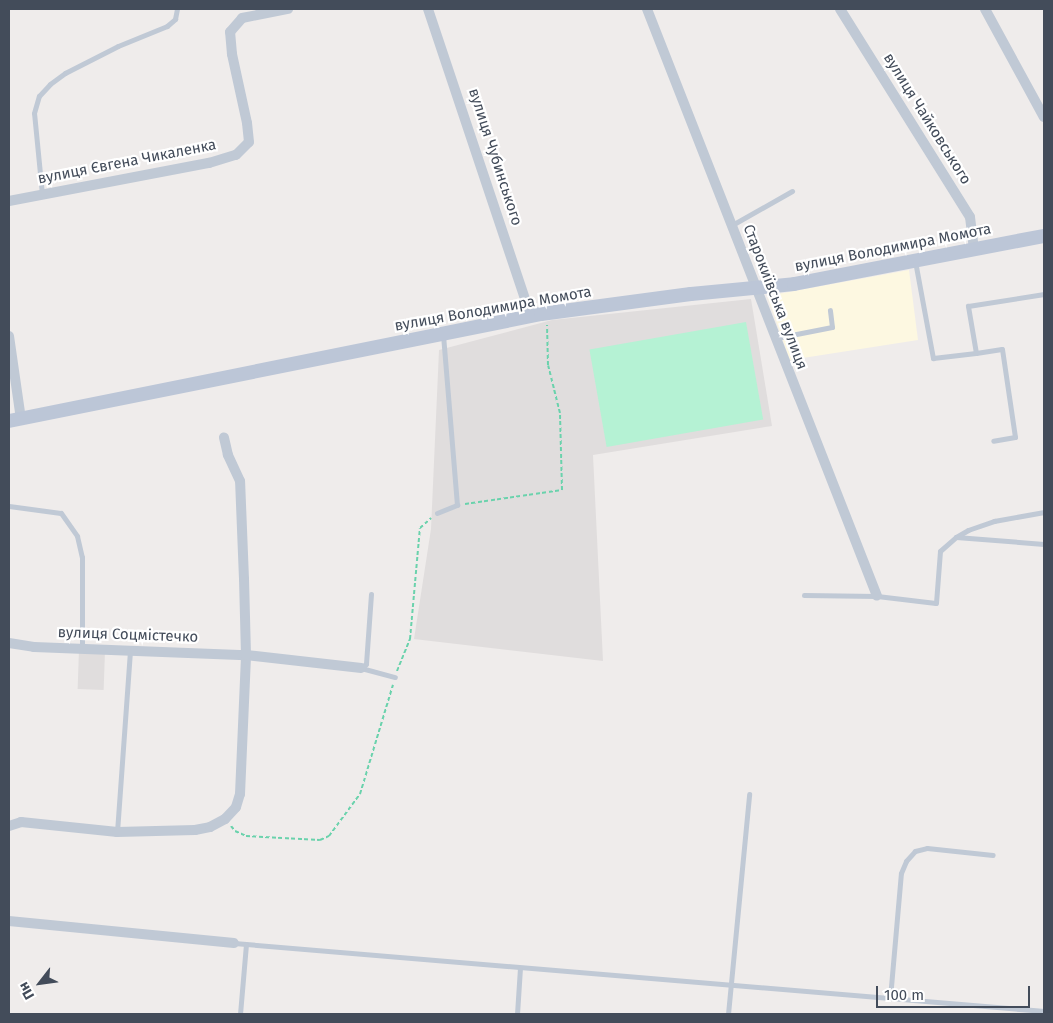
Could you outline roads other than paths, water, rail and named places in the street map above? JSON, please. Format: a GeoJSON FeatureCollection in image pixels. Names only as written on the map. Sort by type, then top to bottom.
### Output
{"type":"FeatureCollection","features":[{"type":"Feature","properties":{"kind":"street","name":"вулиця Євгена Чикаленка"},"geometry":{"type":"LineString","coordinates":[[9,201],[209,163],[236,155],[249,142],[247,123],[232,54],[230,32],[242,18],[263,11],[288,9]]}},
{"type":"Feature","properties":{"kind":"street","name":"вулиця Чубинського"},"geometry":{"type":"LineString","coordinates":[[428,9],[531,316]]}},
{"type":"Feature","properties":{"kind":"street","name":"Старокиївська вулиця"},"geometry":{"type":"LineString","coordinates":[[647,9],[877,596]]}},
{"type":"Feature","properties":{"kind":"street"},"geometry":{"type":"LineString","coordinates":[[984,9],[1044,117]]}},
{"type":"Feature","properties":{"kind":"street","name":"вулиця Чайковського"},"geometry":{"type":"LineString","coordinates":[[845,11],[970,217],[974,249]]}},
{"type":"Feature","properties":{"kind":"street","name":"вулиця Володимира Момота"},"geometry":{"type":"LineString","coordinates":[[15,420],[546,313],[794,284],[1044,236]]}},
{"type":"Feature","properties":{"kind":"street"},"geometry":{"type":"LineString","coordinates":[[9,336],[15,420]]}},
{"type":"Feature","properties":{"kind":"street"},"geometry":{"type":"LineString","coordinates":[[9,826],[22,822],[117,832],[195,830],[210,827],[225,819],[236,807],[240,794],[246,655],[240,480],[228,456],[224,437]]}},
{"type":"Feature","properties":{"kind":"street","name":"вулиця Соцмістечко"},"geometry":{"type":"LineString","coordinates":[[9,643],[82,649],[246,655],[361,668]]}},
{"type":"Feature","properties":{"kind":"street"},"geometry":{"type":"LineString","coordinates":[[9,921],[234,943]]}},
{"type":"Feature","properties":{"kind":"lane"},"geometry":{"type":"LineString","coordinates":[[42,195],[34,113],[39,96],[50,84],[65,73],[118,46],[167,26],[175,19],[177,9]]}},
{"type":"Feature","properties":{"kind":"lane"},"geometry":{"type":"LineString","coordinates":[[731,226],[792,191]]}},
{"type":"Feature","properties":{"kind":"lane"},"geometry":{"type":"LineString","coordinates":[[915,261],[933,358],[1002,349],[1015,438],[993,441]]}},
{"type":"Feature","properties":{"kind":"lane"},"geometry":{"type":"LineString","coordinates":[[976,353],[968,306],[1044,294]]}},
{"type":"Feature","properties":{"kind":"lane"},"geometry":{"type":"LineString","coordinates":[[775,338],[832,326],[830,310]]}},
{"type":"Feature","properties":{"kind":"lane"},"geometry":{"type":"LineString","coordinates":[[437,512],[457,505],[443,334]]}},
{"type":"Feature","properties":{"kind":"lane"},"geometry":{"type":"LineString","coordinates":[[9,506],[61,513],[77,536],[82,556],[82,649]]}},
{"type":"Feature","properties":{"kind":"lane"},"geometry":{"type":"LineString","coordinates":[[804,595],[877,596],[936,603],[940,551],[956,537],[968,530],[994,521],[1044,512]]}},
{"type":"Feature","properties":{"kind":"lane"},"geometry":{"type":"LineString","coordinates":[[956,537],[1044,544]]}},
{"type":"Feature","properties":{"kind":"lane"},"geometry":{"type":"LineString","coordinates":[[361,668],[366,664],[371,594]]}},
{"type":"Feature","properties":{"kind":"lane"},"geometry":{"type":"LineString","coordinates":[[117,832],[130,651]]}},
{"type":"Feature","properties":{"kind":"lane"},"geometry":{"type":"LineString","coordinates":[[361,668],[395,677]]}},
{"type":"Feature","properties":{"kind":"lane"},"geometry":{"type":"LineString","coordinates":[[728,1014],[749,794]]}},
{"type":"Feature","properties":{"kind":"lane"},"geometry":{"type":"LineString","coordinates":[[890,998],[901,873],[906,861],[915,851],[928,848],[993,855]]}},
{"type":"Feature","properties":{"kind":"lane"},"geometry":{"type":"LineString","coordinates":[[234,943],[1044,1011]]}},
{"type":"Feature","properties":{"kind":"lane"},"geometry":{"type":"LineString","coordinates":[[240,1014],[246,944]]}},
{"type":"Feature","properties":{"kind":"lane"},"geometry":{"type":"LineString","coordinates":[[517,1014],[520,968]]}}]}
